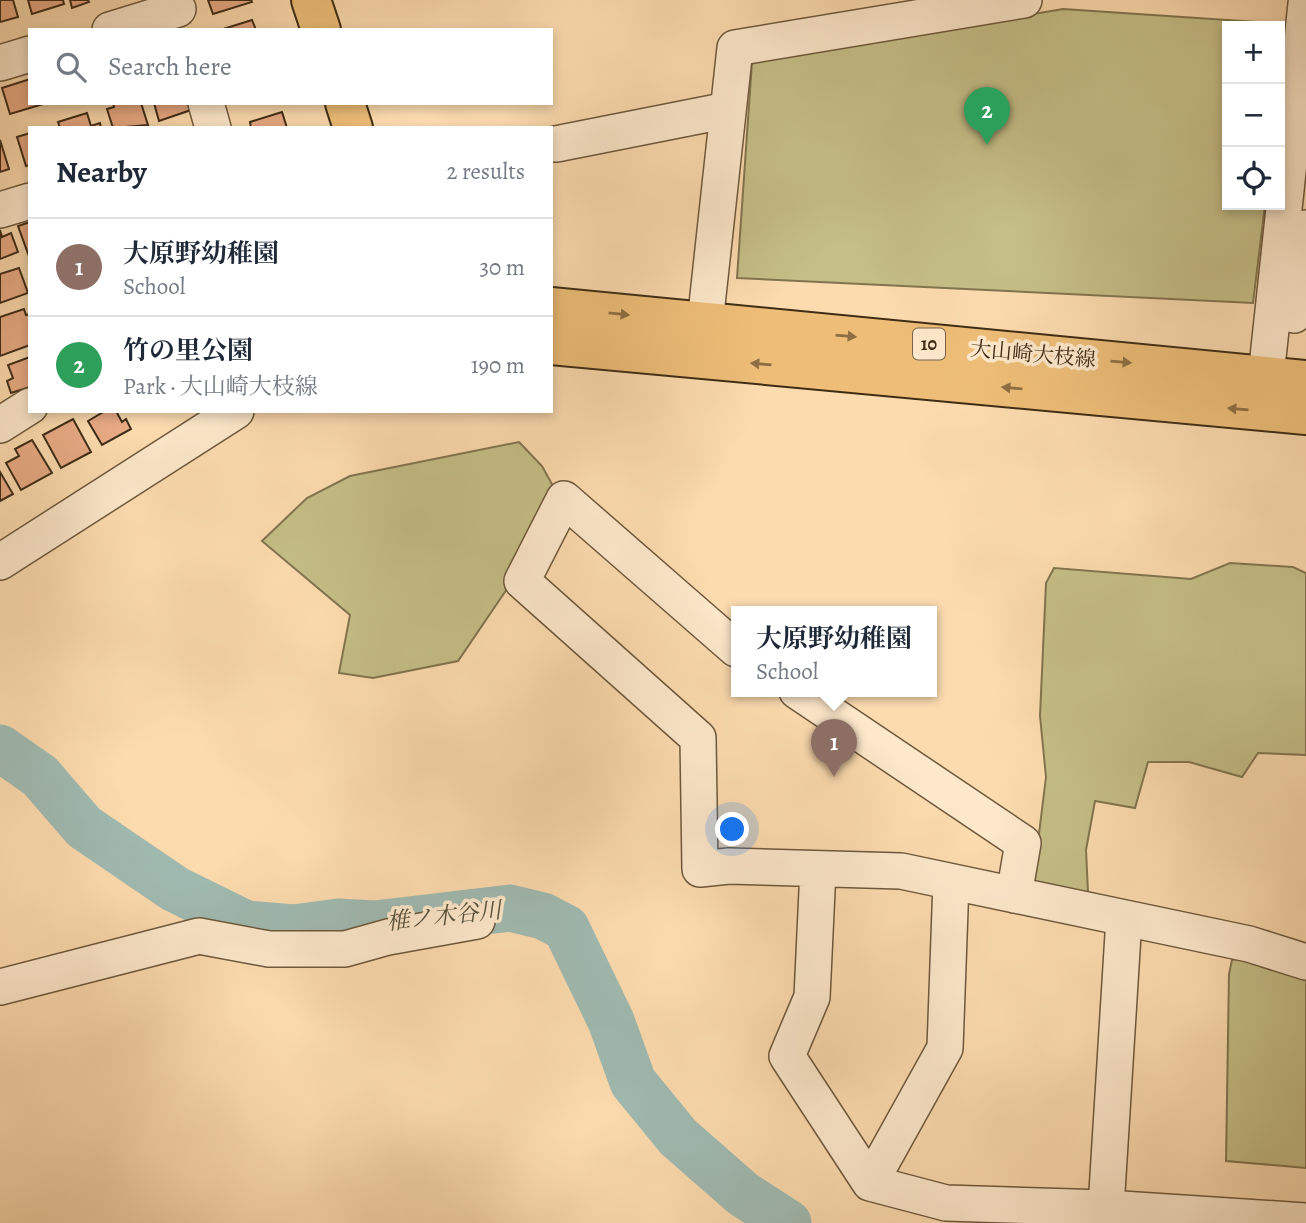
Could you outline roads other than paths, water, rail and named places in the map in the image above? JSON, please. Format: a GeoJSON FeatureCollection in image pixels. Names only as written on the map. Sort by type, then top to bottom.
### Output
{"type":"FeatureCollection","features":[{"type":"Feature","properties":{"kind":"main road"},"geometry":{"type":"LineString","coordinates":[[311,0],[320,28]]}},
{"type":"Feature","properties":{"kind":"main road"},"geometry":{"type":"LineString","coordinates":[[346,105],[352,126]]}},
{"type":"Feature","properties":{"kind":"main road","name":"大山崎大枝線"},"geometry":{"type":"LineString","coordinates":[[553,307],[1286,378]]}},
{"type":"Feature","properties":{"kind":"main road","name":"大山崎大枝線"},"geometry":{"type":"LineString","coordinates":[[553,345],[1306,415]]}},
{"type":"Feature","properties":{"kind":"street"},"geometry":{"type":"LineString","coordinates":[[705,323],[735,48],[1024,0]]}},
{"type":"Feature","properties":{"kind":"street"},"geometry":{"type":"LineString","coordinates":[[1286,378],[1306,4]]}},
{"type":"Feature","properties":{"kind":"street"},"geometry":{"type":"LineString","coordinates":[[118,28],[179,13]]}},
{"type":"Feature","properties":{"kind":"street"},"geometry":{"type":"LineString","coordinates":[[0,63],[28,55]]}},
{"type":"Feature","properties":{"kind":"street"},"geometry":{"type":"LineString","coordinates":[[207,105],[212,126]]}},
{"type":"Feature","properties":{"kind":"street"},"geometry":{"type":"LineString","coordinates":[[556,144],[728,110]]}},
{"type":"Feature","properties":{"kind":"street"},"geometry":{"type":"LineString","coordinates":[[0,210],[28,202]]}},
{"type":"Feature","properties":{"kind":"street"},"geometry":{"type":"LineString","coordinates":[[1286,378],[1306,228]]}},
{"type":"Feature","properties":{"kind":"street"},"geometry":{"type":"LineString","coordinates":[[0,425],[28,407]]}},
{"type":"Feature","properties":{"kind":"street"},"geometry":{"type":"LineString","coordinates":[[0,562],[233,413]]}},
{"type":"Feature","properties":{"kind":"street"},"geometry":{"type":"LineString","coordinates":[[731,645],[564,499],[522,581],[698,738],[700,869],[729,866],[901,871],[1249,944],[1306,962]]}},
{"type":"Feature","properties":{"kind":"street"},"geometry":{"type":"LineString","coordinates":[[806,697],[1023,843],[1014,895]]}},
{"type":"Feature","properties":{"kind":"street"},"geometry":{"type":"LineString","coordinates":[[818,869],[812,997],[787,1056],[870,1183],[946,1203],[1106,1208],[1306,1221]]}},
{"type":"Feature","properties":{"kind":"street"},"geometry":{"type":"LineString","coordinates":[[870,1183],[946,1048],[951,882]]}},
{"type":"Feature","properties":{"kind":"street"},"geometry":{"type":"LineString","coordinates":[[1106,1208],[1124,918]]}},
{"type":"Feature","properties":{"kind":"street"},"geometry":{"type":"LineString","coordinates":[[0,987],[200,936],[269,949],[345,949],[388,937],[477,922]]}},
{"type":"Feature","properties":{"kind":"waterway","name":"椎ノ木谷川"},"geometry":{"type":"LineString","coordinates":[[0,748],[40,776],[84,827],[175,889],[246,924],[294,928],[338,922],[375,924],[510,908],[543,916],[566,928],[611,1021],[633,1082],[678,1137],[743,1194],[788,1223]]}},
{"type":"Feature","properties":{"kind":"place","name":"竹の里公園"},"geometry":{"type":"Point","coordinates":[987,145]}},
{"type":"Feature","properties":{"kind":"place","name":"大原野幼稚園"},"geometry":{"type":"Point","coordinates":[834,777]}}]}
